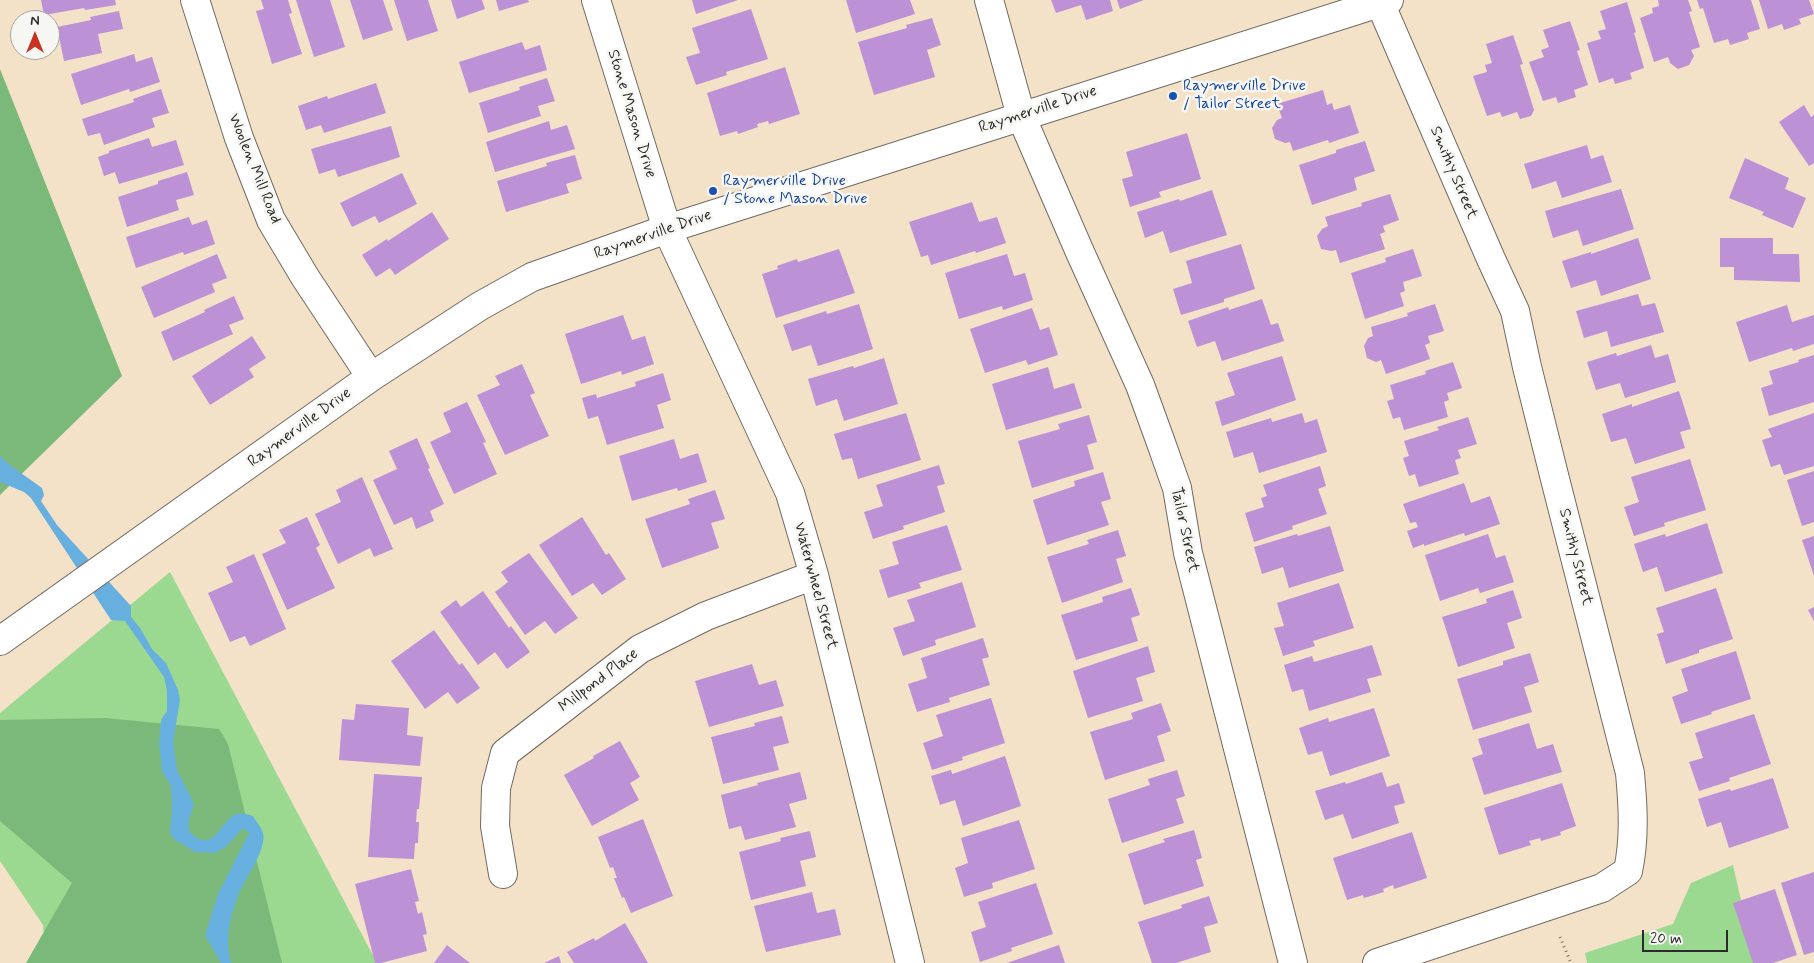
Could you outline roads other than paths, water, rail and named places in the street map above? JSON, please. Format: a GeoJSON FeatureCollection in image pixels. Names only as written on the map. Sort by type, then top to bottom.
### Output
{"type":"FeatureCollection","features":[{"type":"Feature","properties":{"kind":"street","name":"Woolen Mill Road"},"geometry":{"type":"LineString","coordinates":[[195,0],[239,138],[271,220],[304,277],[371,377]]}},
{"type":"Feature","properties":{"kind":"street","name":"Stone Mason Drive"},"geometry":{"type":"LineString","coordinates":[[596,0],[666,229]]}},
{"type":"Feature","properties":{"kind":"street","name":"Tailor Street"},"geometry":{"type":"LineString","coordinates":[[989,0],[1021,116],[1140,385],[1177,488],[1188,553],[1293,963]]}},
{"type":"Feature","properties":{"kind":"street","name":"Raymerville Drive"},"geometry":{"type":"LineString","coordinates":[[0,641],[371,377],[480,306],[532,277],[666,229],[1385,1]]}},
{"type":"Feature","properties":{"kind":"street","name":"Smithy Street"},"geometry":{"type":"LineString","coordinates":[[1377,963],[1602,888],[1628,871],[1633,846],[1634,812],[1630,773],[1552,470],[1527,367],[1516,311],[1491,259],[1385,1]]}},
{"type":"Feature","properties":{"kind":"street","name":"Waterwheel Street"},"geometry":{"type":"LineString","coordinates":[[666,229],[790,493],[814,575],[910,963]]}},
{"type":"Feature","properties":{"kind":"street","name":"Millpond Place"},"geometry":{"type":"LineString","coordinates":[[503,874],[495,826],[496,788],[505,754],[640,649],[706,616],[814,575]]}},
{"type":"Feature","properties":{"kind":"water"},"geometry":{"type":"Polygon","coordinates":[[[0,456],[42,488],[44,495],[41,501],[57,525],[131,606],[131,617],[152,649],[166,663],[178,690],[180,700],[173,742],[177,770],[194,804],[188,825],[191,833],[201,840],[212,838],[229,819],[241,813],[253,816],[263,833],[262,846],[256,862],[240,891],[231,917],[228,945],[231,963],[221,963],[205,935],[218,894],[249,833],[243,828],[227,846],[215,853],[195,852],[174,839],[170,833],[171,786],[162,771],[159,743],[161,720],[167,711],[167,690],[164,677],[125,621],[111,620],[31,498],[24,492],[0,482],[0,456]]]}},
{"type":"Feature","properties":{"kind":"place","name":"Raymerville Drive / Tailor Street"},"geometry":{"type":"Point","coordinates":[1173,96]}},
{"type":"Feature","properties":{"kind":"place","name":"Raymerville Drive / Stone Mason Drive"},"geometry":{"type":"Point","coordinates":[713,191]}}]}
